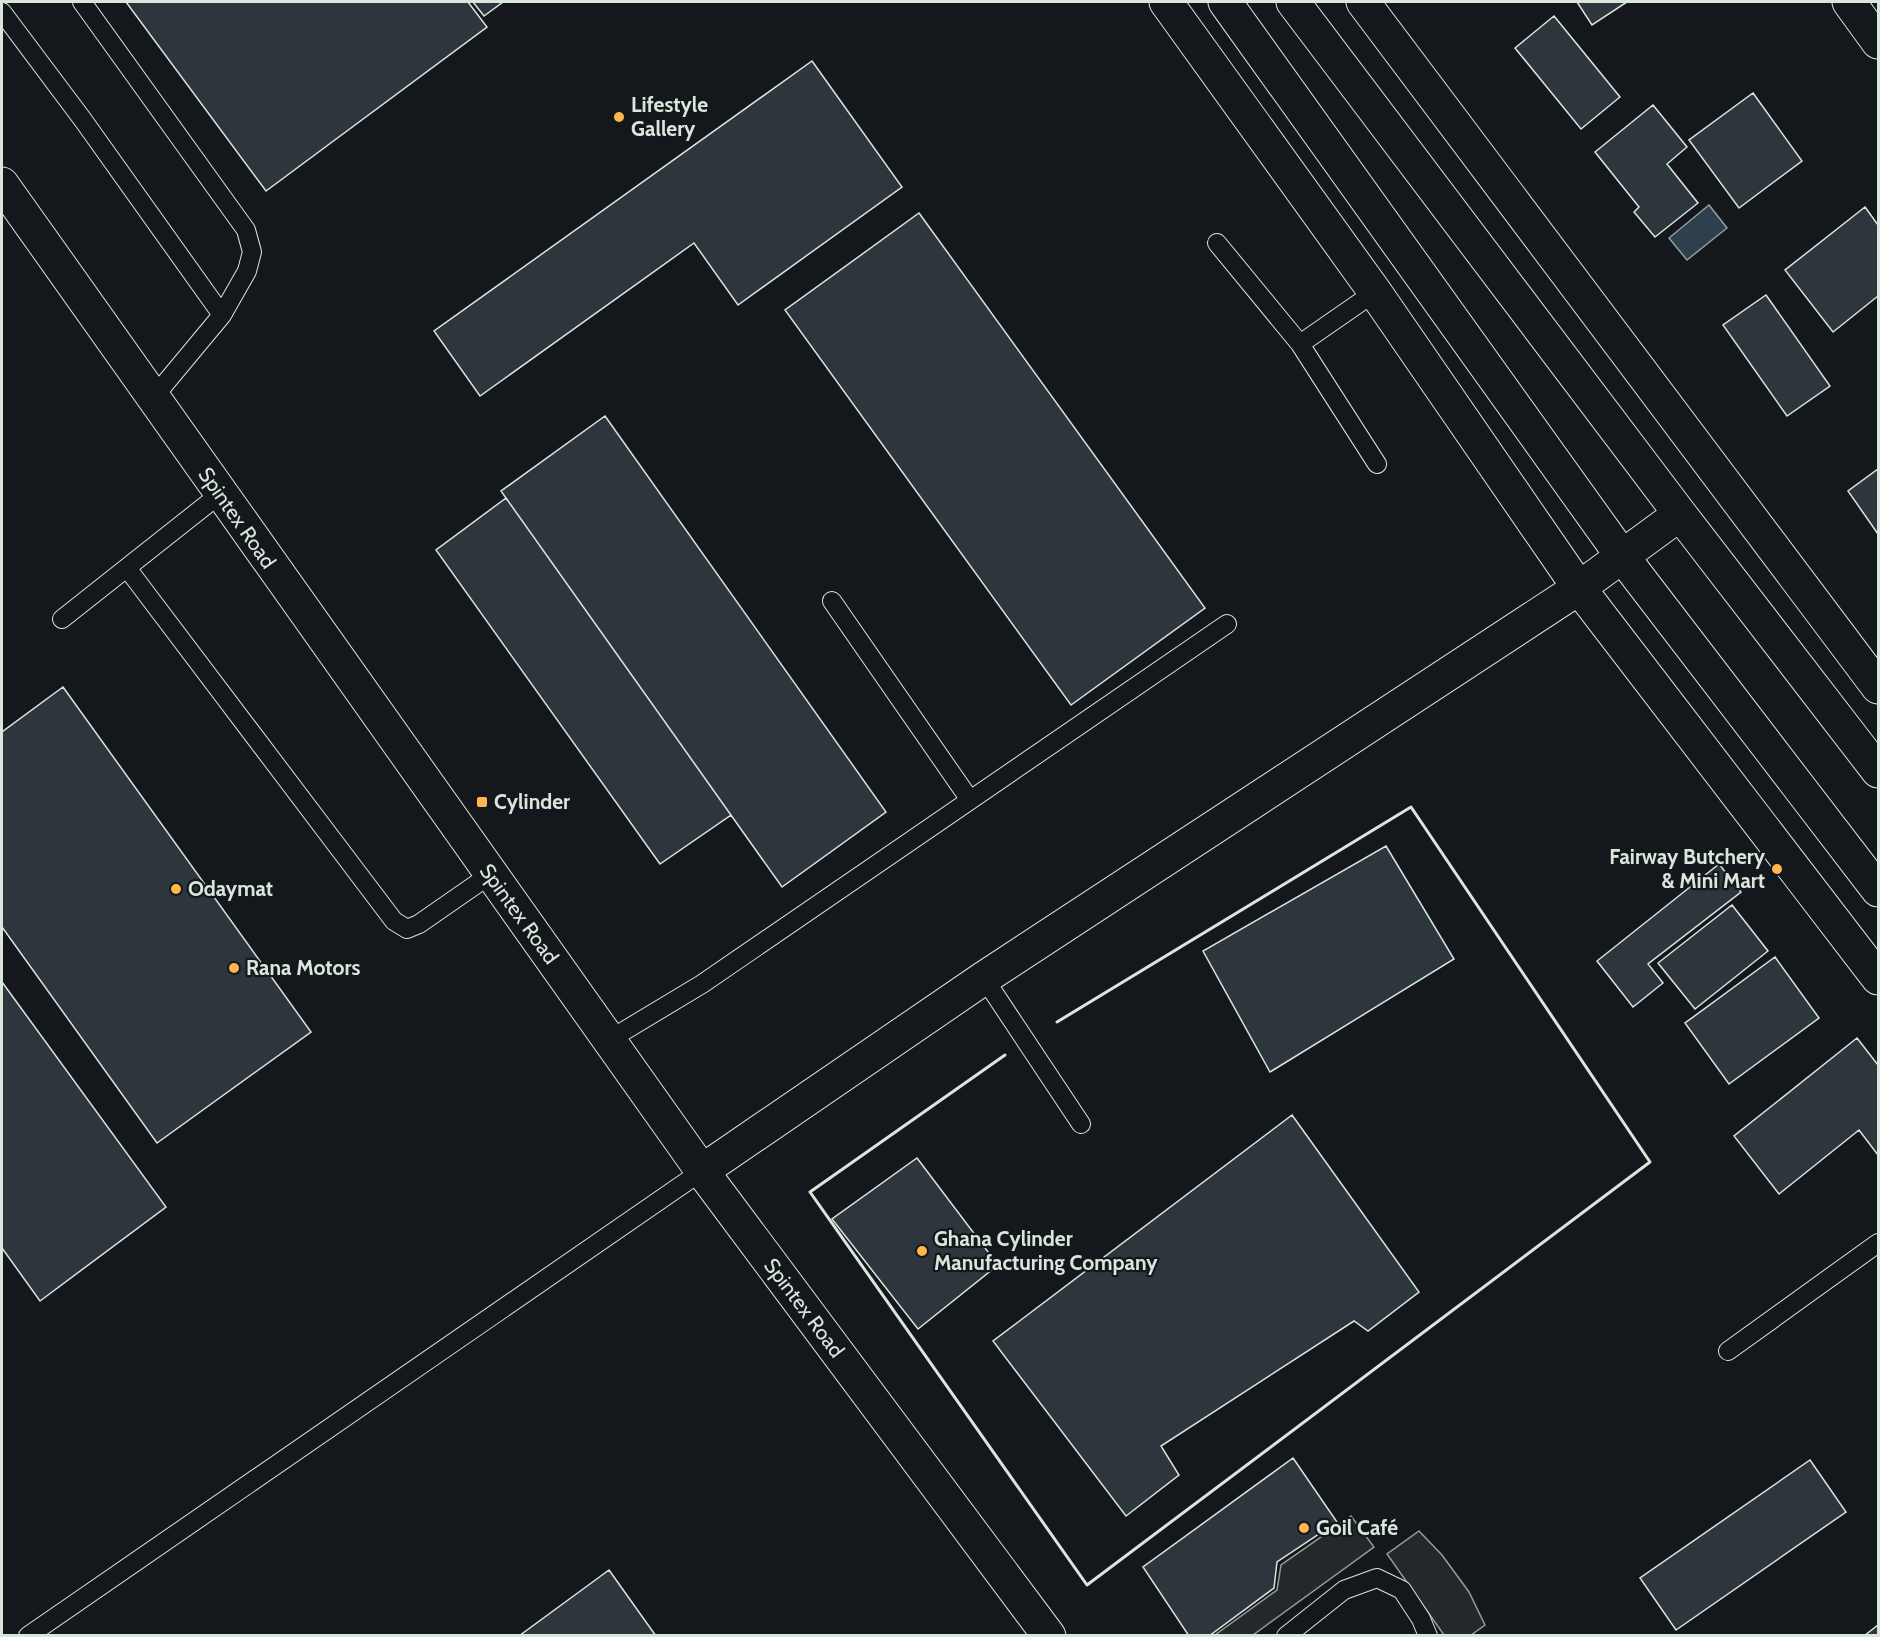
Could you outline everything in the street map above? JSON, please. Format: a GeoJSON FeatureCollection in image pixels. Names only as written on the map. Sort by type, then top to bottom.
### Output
{"type":"FeatureCollection","features":[{"type":"Feature","properties":{"kind":"street"},"geometry":{"type":"LineString","coordinates":[[1166,2],[1375,292],[1579,588],[1878,978]]}},
{"type":"Feature","properties":{"kind":"street"},"geometry":{"type":"LineString","coordinates":[[1225,2],[1622,556],[1878,890]]}},
{"type":"Feature","properties":{"kind":"street"},"geometry":{"type":"LineString","coordinates":[[1293,2],[1680,514],[1878,771]]}},
{"type":"Feature","properties":{"kind":"street"},"geometry":{"type":"LineString","coordinates":[[1362,2],[1878,687]]}},
{"type":"Feature","properties":{"kind":"street"},"geometry":{"type":"LineString","coordinates":[[1849,2],[1878,42]]}},
{"type":"Feature","properties":{"kind":"street","name":"Spintex Road"},"geometry":{"type":"LineString","coordinates":[[2,184],[702,1172],[1049,1635]]}},
{"type":"Feature","properties":{"kind":"street"},"geometry":{"type":"LineString","coordinates":[[702,1172],[984,978],[1579,588],[1680,514]]}},
{"type":"Feature","properties":{"kind":"lane"},"geometry":{"type":"LineString","coordinates":[[82,2],[246,231],[252,252],[247,271],[222,315],[153,398]]}},
{"type":"Feature","properties":{"kind":"lane"},"geometry":{"type":"LineString","coordinates":[[2,12],[83,120],[222,315]]}},
{"type":"Feature","properties":{"kind":"lane"},"geometry":{"type":"LineString","coordinates":[[1217,243],[1300,344],[1377,464]]}},
{"type":"Feature","properties":{"kind":"lane"},"geometry":{"type":"LineString","coordinates":[[1300,344],[1375,292]]}},
{"type":"Feature","properties":{"kind":"lane"},"geometry":{"type":"LineString","coordinates":[[62,619],[220,494]]}},
{"type":"Feature","properties":{"kind":"lane"},"geometry":{"type":"LineString","coordinates":[[127,568],[394,921],[407,929],[419,924],[490,874]]}},
{"type":"Feature","properties":{"kind":"lane"},"geometry":{"type":"LineString","coordinates":[[832,601],[970,800]]}},
{"type":"Feature","properties":{"kind":"lane"},"geometry":{"type":"LineString","coordinates":[[609,1040],[702,984],[1227,624]]}},
{"type":"Feature","properties":{"kind":"lane"},"geometry":{"type":"LineString","coordinates":[[984,978],[1081,1124]]}},
{"type":"Feature","properties":{"kind":"lane"},"geometry":{"type":"LineString","coordinates":[[28,1635],[702,1172]]}},
{"type":"Feature","properties":{"kind":"lane"},"geometry":{"type":"LineString","coordinates":[[1728,1351],[1878,1243]]}},
{"type":"Feature","properties":{"kind":"lane"},"geometry":{"type":"LineString","coordinates":[[1286,1635],[1344,1590],[1377,1578],[1402,1590],[1421,1619],[1428,1635]]}},
{"type":"Feature","properties":{"kind":"shaded area"},"geometry":{"type":"Polygon","coordinates":[[[1351,1516],[1374,1547],[1253,1635],[1215,1635],[1277,1590],[1281,1565],[1351,1516]]]}},
{"type":"Feature","properties":{"kind":"shaded area"},"geometry":{"type":"Polygon","coordinates":[[[1419,1531],[1442,1555],[1469,1592],[1485,1625],[1471,1635],[1444,1635],[1387,1554],[1419,1531]]]}},
{"type":"Feature","properties":{"kind":"water"},"geometry":{"type":"Polygon","coordinates":[[[1709,205],[1727,228],[1687,260],[1669,238],[1709,205]]]}},
{"type":"Feature","properties":{"kind":"building"},"geometry":{"type":"Polygon","coordinates":[[[126,2],[468,2],[487,27],[266,191],[126,2]]]}},
{"type":"Feature","properties":{"kind":"building"},"geometry":{"type":"Polygon","coordinates":[[[473,2],[503,2],[484,16],[473,2]]]}},
{"type":"Feature","properties":{"kind":"building"},"geometry":{"type":"Polygon","coordinates":[[[1577,2],[1627,2],[1592,25],[1577,2]]]}},
{"type":"Feature","properties":{"kind":"building"},"geometry":{"type":"Polygon","coordinates":[[[1554,16],[1620,97],[1581,129],[1515,48],[1554,16]]]}},
{"type":"Feature","properties":{"kind":"building"},"geometry":{"type":"Polygon","coordinates":[[[812,61],[902,187],[738,305],[694,243],[480,396],[434,331],[812,61]]]}},
{"type":"Feature","properties":{"kind":"building"},"geometry":{"type":"Polygon","coordinates":[[[1753,93],[1802,161],[1739,208],[1689,140],[1753,93]]]}},
{"type":"Feature","properties":{"kind":"building"},"geometry":{"type":"Polygon","coordinates":[[[1653,105],[1687,147],[1667,164],[1698,203],[1655,237],[1634,212],[1639,207],[1595,152],[1653,105]]]}},
{"type":"Feature","properties":{"kind":"building"},"geometry":{"type":"Polygon","coordinates":[[[1865,207],[1878,225],[1878,296],[1833,332],[1785,270],[1865,207]]]}},
{"type":"Feature","properties":{"kind":"building"},"geometry":{"type":"Polygon","coordinates":[[[919,213],[1205,608],[1071,705],[785,310],[919,213]]]}},
{"type":"Feature","properties":{"kind":"building"},"geometry":{"type":"Polygon","coordinates":[[[1766,295],[1830,386],[1787,416],[1723,325],[1766,295]]]}},
{"type":"Feature","properties":{"kind":"building"},"geometry":{"type":"Polygon","coordinates":[[[605,416],[886,812],[782,887],[501,491],[605,416]]]}},
{"type":"Feature","properties":{"kind":"building"},"geometry":{"type":"Polygon","coordinates":[[[1878,469],[1878,534],[1848,491],[1878,469]]]}},
{"type":"Feature","properties":{"kind":"building"},"geometry":{"type":"Polygon","coordinates":[[[506,498],[731,815],[660,864],[436,550],[506,498]]]}},
{"type":"Feature","properties":{"kind":"building"},"geometry":{"type":"Polygon","coordinates":[[[63,687],[311,1032],[157,1143],[2,927],[2,732],[63,687]]]}},
{"type":"Feature","properties":{"kind":"building"},"geometry":{"type":"Polygon","coordinates":[[[1386,846],[1454,959],[1270,1072],[1203,951],[1386,846]]]}},
{"type":"Feature","properties":{"kind":"building"},"geometry":{"type":"Polygon","coordinates":[[[1719,864],[1741,892],[1648,964],[1663,983],[1633,1007],[1597,961],[1719,864]]]}},
{"type":"Feature","properties":{"kind":"building"},"geometry":{"type":"Polygon","coordinates":[[[1732,905],[1768,951],[1695,1009],[1658,963],[1732,905]]]}},
{"type":"Feature","properties":{"kind":"building"},"geometry":{"type":"Polygon","coordinates":[[[1775,957],[1819,1018],[1729,1084],[1685,1023],[1775,957]]]}},
{"type":"Feature","properties":{"kind":"building"},"geometry":{"type":"Polygon","coordinates":[[[2,982],[166,1207],[40,1301],[2,1248],[2,982]]]}},
{"type":"Feature","properties":{"kind":"building"},"geometry":{"type":"Polygon","coordinates":[[[1857,1038],[1878,1065],[1878,1155],[1859,1130],[1779,1194],[1734,1136],[1857,1038]]]}},
{"type":"Feature","properties":{"kind":"building"},"geometry":{"type":"Polygon","coordinates":[[[1292,1115],[1419,1292],[1368,1331],[1354,1321],[1161,1446],[1179,1475],[1126,1516],[993,1341],[1292,1115]]]}},
{"type":"Feature","properties":{"kind":"building"},"geometry":{"type":"Polygon","coordinates":[[[917,1158],[998,1265],[918,1329],[832,1219],[917,1158]]]}},
{"type":"Feature","properties":{"kind":"building"},"geometry":{"type":"Polygon","coordinates":[[[1293,1458],[1337,1522],[1277,1562],[1274,1588],[1209,1636],[1189,1636],[1143,1567],[1293,1458]]]}},
{"type":"Feature","properties":{"kind":"building"},"geometry":{"type":"Polygon","coordinates":[[[1810,1460],[1846,1512],[1676,1630],[1640,1578],[1810,1460]]]}},
{"type":"Feature","properties":{"kind":"building"},"geometry":{"type":"Polygon","coordinates":[[[609,1570],[656,1636],[519,1636],[609,1570]]]}},
{"type":"Feature","properties":{"kind":"building"},"geometry":{"type":"Polygon","coordinates":[[[1878,1625],[1878,1636],[1864,1636],[1878,1625]]]}},
{"type":"Feature","properties":{"kind":"wall"},"geometry":{"type":"LineString","coordinates":[[1005,1055],[810,1192],[1087,1585],[1650,1162],[1411,807],[1057,1022]]}},
{"type":"Feature","properties":{"kind":"place","name":"Lifestyle Gallery"},"geometry":{"type":"Point","coordinates":[619,117]}},
{"type":"Feature","properties":{"kind":"place","name":"Cylinder"},"geometry":{"type":"Point","coordinates":[482,802]}},
{"type":"Feature","properties":{"kind":"place","name":"Fairway Butchery & Mini Mart"},"geometry":{"type":"Point","coordinates":[1777,869]}},
{"type":"Feature","properties":{"kind":"place","name":"Odaymat"},"geometry":{"type":"Point","coordinates":[176,889]}},
{"type":"Feature","properties":{"kind":"place","name":"Rana Motors"},"geometry":{"type":"Point","coordinates":[234,968]}},
{"type":"Feature","properties":{"kind":"place","name":"Ghana Cylinder Manufacturing Company"},"geometry":{"type":"Point","coordinates":[922,1251]}},
{"type":"Feature","properties":{"kind":"place","name":"Goil Café"},"geometry":{"type":"Point","coordinates":[1304,1528]}}]}
